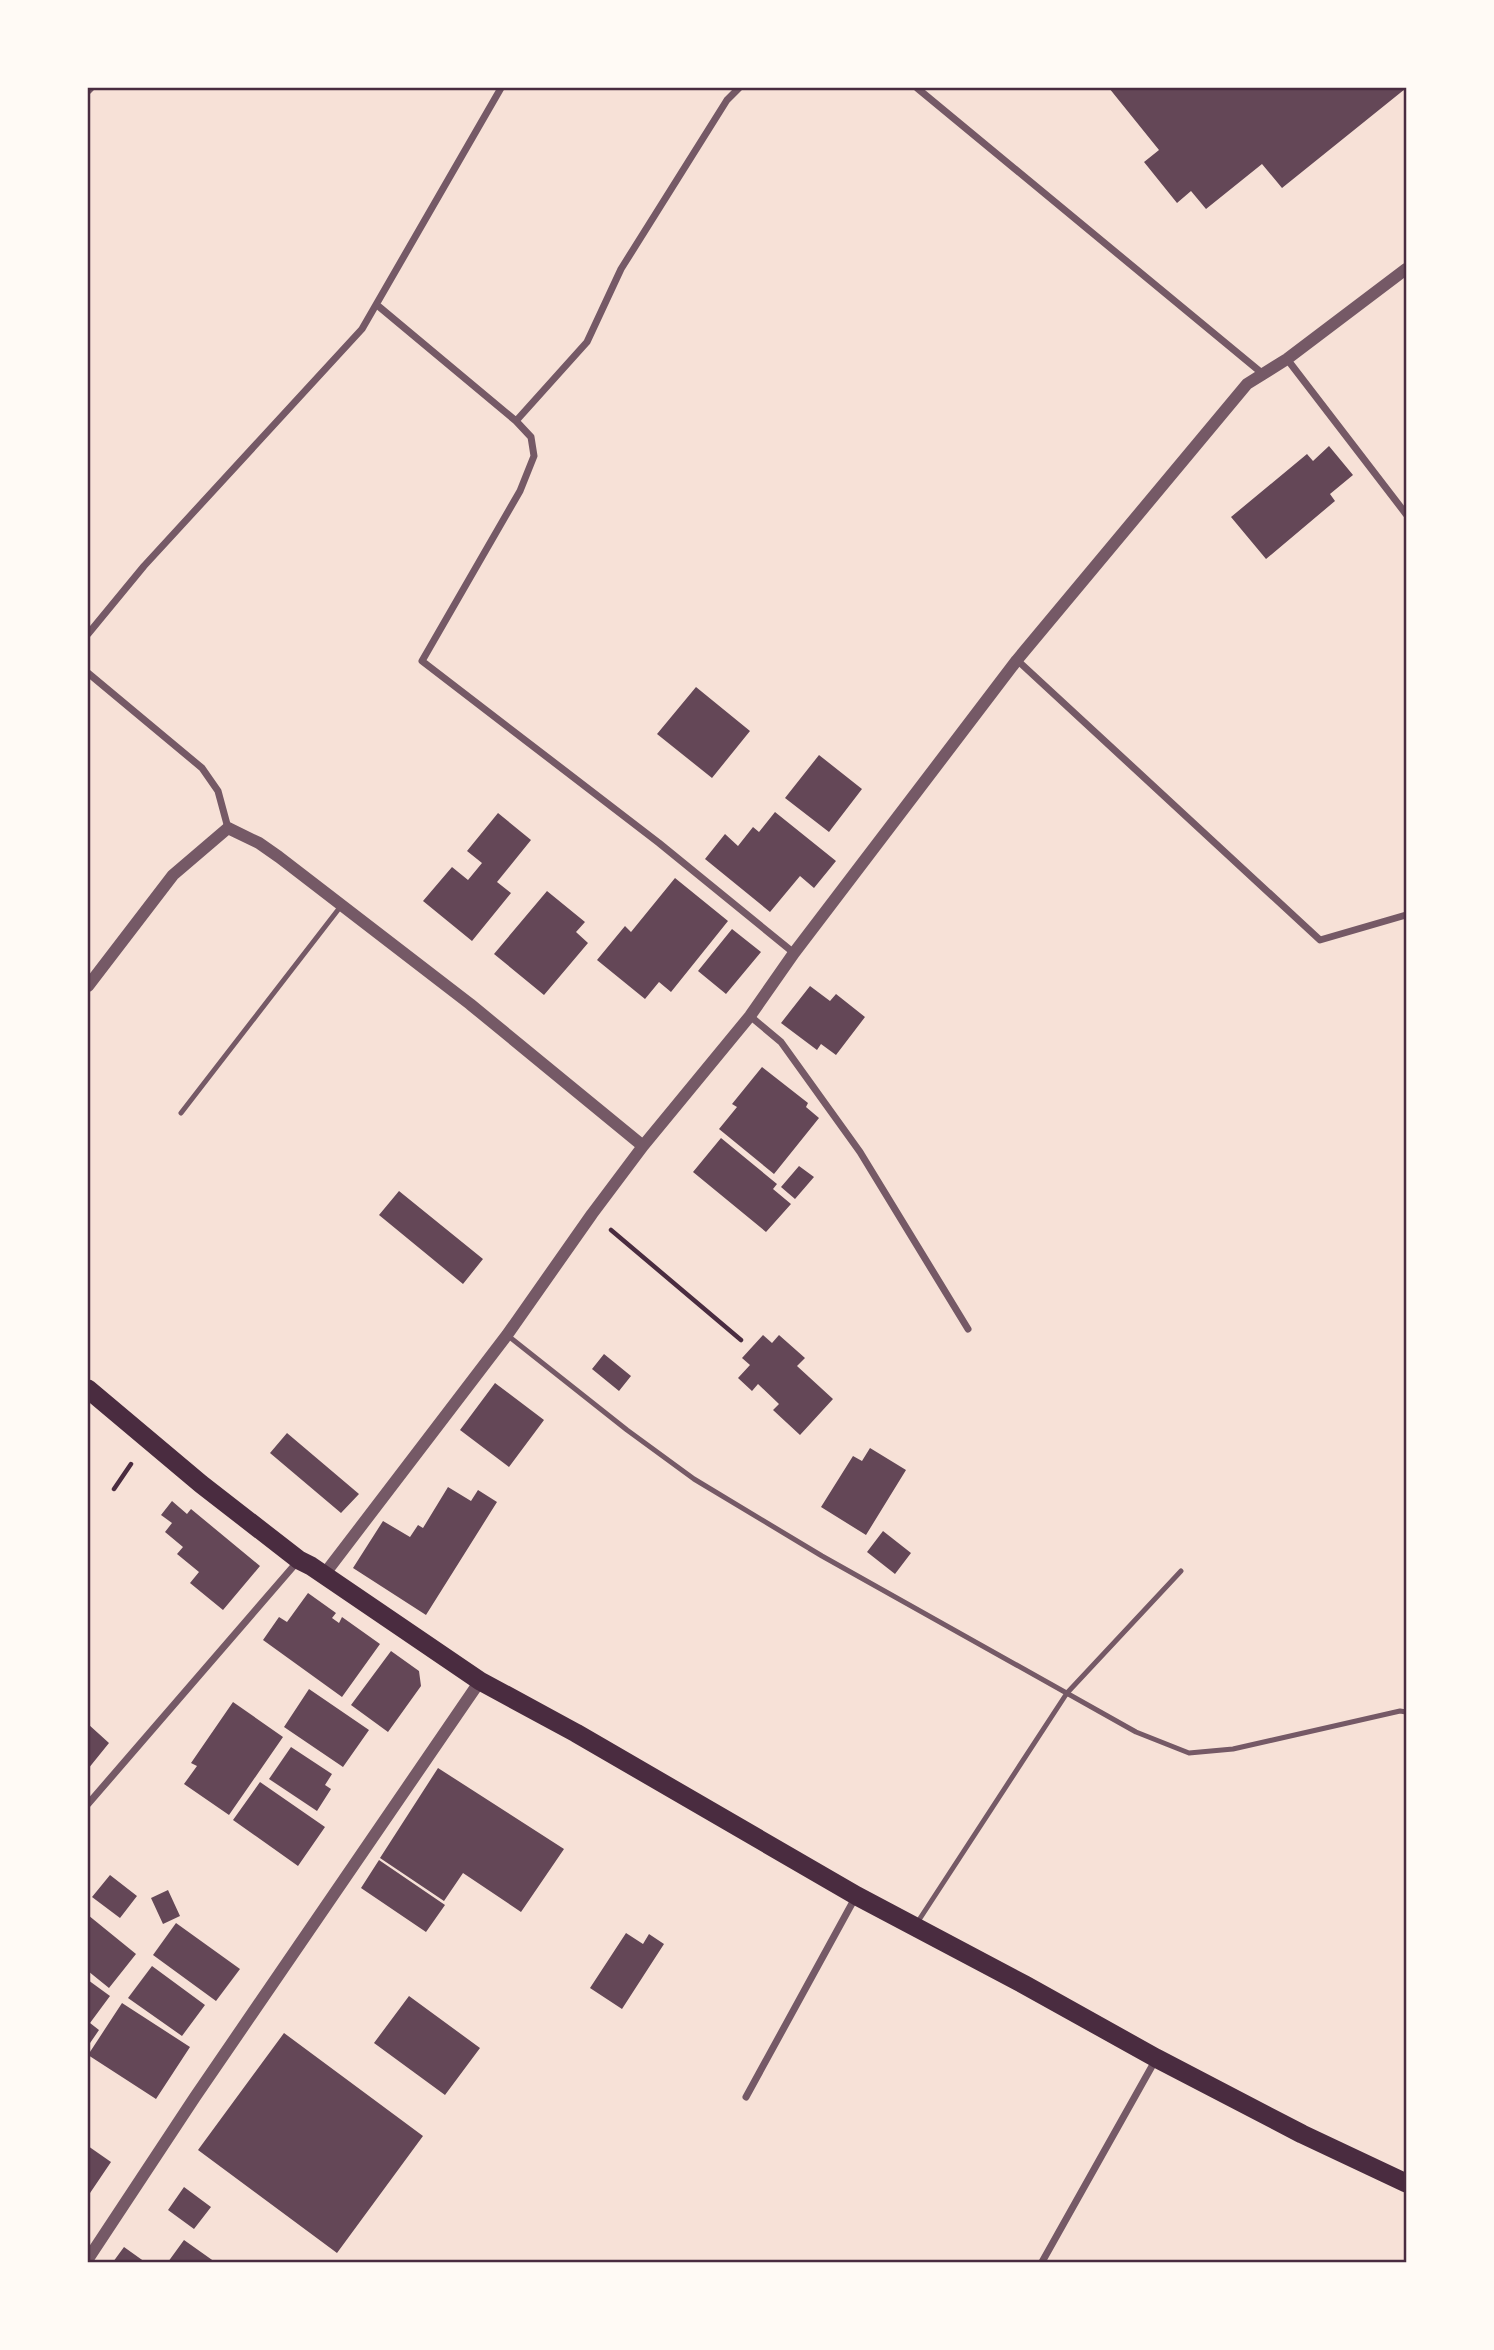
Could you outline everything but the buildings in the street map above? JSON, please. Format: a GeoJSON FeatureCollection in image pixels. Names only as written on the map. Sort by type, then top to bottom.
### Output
{"type":"FeatureCollection","features":[{"type":"Feature","properties":{"kind":"highway"},"geometry":{"type":"LineString","coordinates":[[88,1389],[201,1484],[299,1560],[312,1566],[480,1681],[576,1732],[914,1927],[1302,2134],[1406,2183]]}},
{"type":"Feature","properties":{"kind":"street"},"geometry":{"type":"LineString","coordinates":[[516,421],[587,342],[621,269],[727,100],[739,88]]}},
{"type":"Feature","properties":{"kind":"street"},"geometry":{"type":"LineString","coordinates":[[917,88],[1263,374]]}},
{"type":"Feature","properties":{"kind":"street"},"geometry":{"type":"LineString","coordinates":[[88,634],[144,566],[362,329],[497,89]]}},
{"type":"Feature","properties":{"kind":"street"},"geometry":{"type":"LineString","coordinates":[[323,1576],[507,1335],[643,1146],[750,1016],[794,953],[1017,660],[1247,384],[1287,359],[1406,269]]}},
{"type":"Feature","properties":{"kind":"street"},"geometry":{"type":"LineString","coordinates":[[377,305],[516,421],[531,437],[534,456],[520,491],[422,661],[659,843],[794,953]]}},
{"type":"Feature","properties":{"kind":"street"},"geometry":{"type":"LineString","coordinates":[[1287,359],[1406,514]]}},
{"type":"Feature","properties":{"kind":"street"},"geometry":{"type":"LineString","coordinates":[[1017,660],[1320,940],[1406,915]]}},
{"type":"Feature","properties":{"kind":"street"},"geometry":{"type":"LineString","coordinates":[[88,673],[201,768],[218,791],[228,828]]}},
{"type":"Feature","properties":{"kind":"street"},"geometry":{"type":"LineString","coordinates":[[228,828],[259,842],[470,1004],[643,1146]]}},
{"type":"Feature","properties":{"kind":"street"},"geometry":{"type":"LineString","coordinates":[[88,986],[173,874],[228,828]]}},
{"type":"Feature","properties":{"kind":"street"},"geometry":{"type":"LineString","coordinates":[[750,1016],[781,1042],[860,1152],[968,1329]]}},
{"type":"Feature","properties":{"kind":"street"},"geometry":{"type":"LineString","coordinates":[[88,1804],[299,1560]]}},
{"type":"Feature","properties":{"kind":"street"},"geometry":{"type":"LineString","coordinates":[[88,2259],[195,2097],[480,1681]]}},
{"type":"Feature","properties":{"kind":"street"},"geometry":{"type":"LineString","coordinates":[[746,2097],[857,1896]]}},
{"type":"Feature","properties":{"kind":"street"},"geometry":{"type":"LineString","coordinates":[[1042,2263],[1156,2058]]}},
{"type":"Feature","properties":{"kind":"lane"},"geometry":{"type":"LineString","coordinates":[[181,1113],[341,906]]}},
{"type":"Feature","properties":{"kind":"lane"},"geometry":{"type":"LineString","coordinates":[[507,1335],[626,1430],[694,1479],[822,1556],[1136,1732],[1189,1753],[1233,1749],[1406,1712]]}},
{"type":"Feature","properties":{"kind":"lane"},"geometry":{"type":"LineString","coordinates":[[914,1927],[1066,1693],[1181,1571]]}},
{"type":"Feature","properties":{"kind":"path"},"geometry":{"type":"LineString","coordinates":[[627,1242],[741,1340]]}},
{"type":"Feature","properties":{"kind":"path"},"geometry":{"type":"LineString","coordinates":[[114,1489],[134,1460]]}}]}
